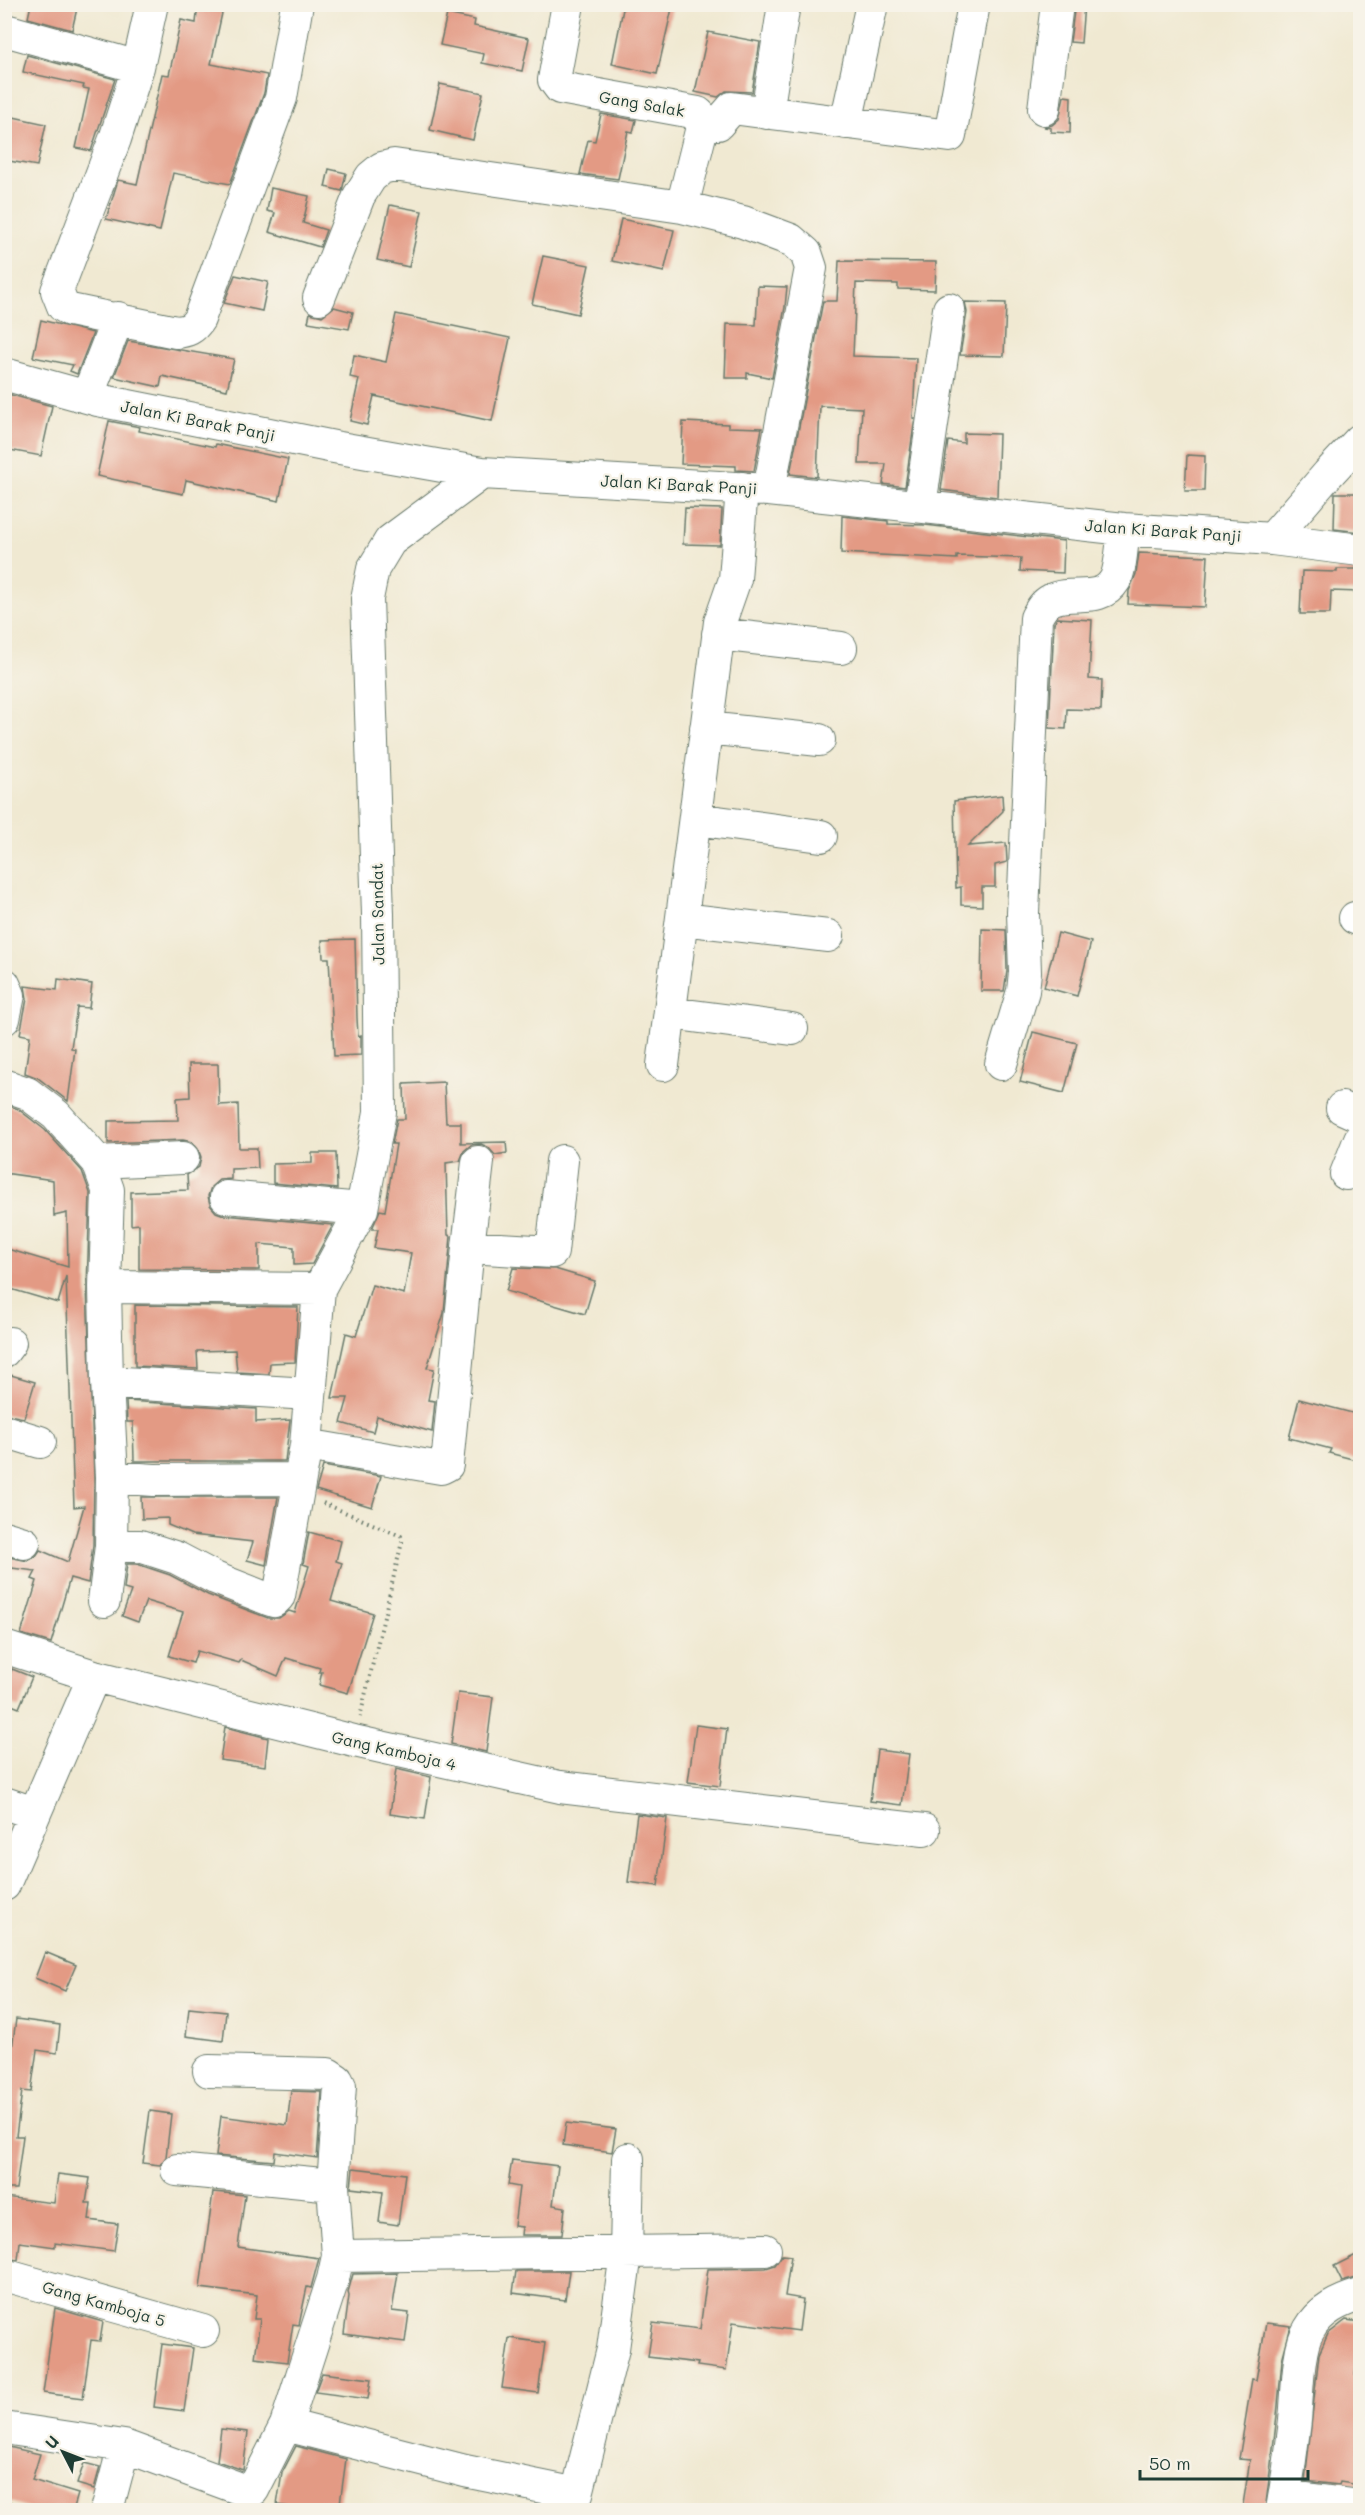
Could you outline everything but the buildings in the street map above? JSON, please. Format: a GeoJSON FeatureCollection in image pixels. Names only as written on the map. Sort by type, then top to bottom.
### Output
{"type":"FeatureCollection","features":[{"type":"Feature","properties":{"kind":"street"},"geometry":{"type":"LineString","coordinates":[[9,4],[5,31],[138,67]]}},
{"type":"Feature","properties":{"kind":"street"},"geometry":{"type":"LineString","coordinates":[[152,4],[138,67],[115,139],[57,291],[63,306],[70,310],[118,318],[176,332],[188,331],[196,325],[281,98],[297,4]]}},
{"type":"Feature","properties":{"kind":"street","name":"Gang Salak"},"geometry":{"type":"LineString","coordinates":[[568,4],[554,80],[560,88],[699,113],[704,120],[682,207]]}},
{"type":"Feature","properties":{"kind":"street"},"geometry":{"type":"LineString","coordinates":[[767,113],[784,4]]}},
{"type":"Feature","properties":{"kind":"street"},"geometry":{"type":"LineString","coordinates":[[846,123],[872,4]]}},
{"type":"Feature","properties":{"kind":"street"},"geometry":{"type":"LineString","coordinates":[[703,124],[718,124],[732,108],[950,136],[974,4]]}},
{"type":"Feature","properties":{"kind":"street"},"geometry":{"type":"LineString","coordinates":[[1044,109],[1057,4]]}},
{"type":"Feature","properties":{"kind":"street"},"geometry":{"type":"LineString","coordinates":[[319,298],[360,196],[371,177],[382,168],[394,165],[682,207],[743,222],[791,240],[806,253],[811,268],[755,489],[735,579],[720,622],[663,1065]]}},
{"type":"Feature","properties":{"kind":"street"},"geometry":{"type":"LineString","coordinates":[[920,506],[950,309]]}},
{"type":"Feature","properties":{"kind":"street"},"geometry":{"type":"LineString","coordinates":[[87,397],[118,318]]}},
{"type":"Feature","properties":{"kind":"street","name":"Jalan Ki Barak Panji"},"geometry":{"type":"LineString","coordinates":[[4,374],[87,397],[334,447],[482,473],[755,489],[1124,529],[1272,539],[1360,550]]}},
{"type":"Feature","properties":{"kind":"street"},"geometry":{"type":"LineString","coordinates":[[1272,539],[1360,440]]}},
{"type":"Feature","properties":{"kind":"street","name":"Jalan Sandat"},"geometry":{"type":"LineString","coordinates":[[111,1546],[140,1546],[177,1558],[215,1578],[274,1601],[279,1596],[306,1444],[319,1289],[362,1209],[380,1112],[378,914],[367,599],[373,569],[390,541],[482,473]]}},
{"type":"Feature","properties":{"kind":"street"},"geometry":{"type":"LineString","coordinates":[[1001,1064],[1023,992],[1025,972],[1023,913],[1036,618],[1044,605],[1052,599],[1099,594],[1116,579],[1124,529]]}},
{"type":"Feature","properties":{"kind":"street"},"geometry":{"type":"LineString","coordinates":[[718,634],[841,648]]}},
{"type":"Feature","properties":{"kind":"street"},"geometry":{"type":"LineString","coordinates":[[706,728],[819,740]]}},
{"type":"Feature","properties":{"kind":"street"},"geometry":{"type":"LineString","coordinates":[[695,819],[821,836]]}},
{"type":"Feature","properties":{"kind":"street"},"geometry":{"type":"LineString","coordinates":[[682,919],[828,936]]}},
{"type":"Feature","properties":{"kind":"street"},"geometry":{"type":"LineString","coordinates":[[4,984],[9,995],[4,1019]]}},
{"type":"Feature","properties":{"kind":"street"},"geometry":{"type":"LineString","coordinates":[[670,1013],[792,1029]]}},
{"type":"Feature","properties":{"kind":"street"},"geometry":{"type":"LineString","coordinates":[[4,1085],[27,1093],[56,1115],[98,1162],[108,1190],[105,1287],[112,1477],[111,1546],[104,1601]]}},
{"type":"Feature","properties":{"kind":"street"},"geometry":{"type":"LineString","coordinates":[[1346,1174],[1360,1139]]}},
{"type":"Feature","properties":{"kind":"street"},"geometry":{"type":"LineString","coordinates":[[98,1162],[183,1158]]}},
{"type":"Feature","properties":{"kind":"street"},"geometry":{"type":"LineString","coordinates":[[468,1247],[552,1252],[562,1161]]}},
{"type":"Feature","properties":{"kind":"street"},"geometry":{"type":"LineString","coordinates":[[306,1444],[441,1468],[447,1465],[478,1162]]}},
{"type":"Feature","properties":{"kind":"street"},"geometry":{"type":"LineString","coordinates":[[226,1197],[362,1209]]}},
{"type":"Feature","properties":{"kind":"street"},"geometry":{"type":"LineString","coordinates":[[105,1287],[319,1289]]}},
{"type":"Feature","properties":{"kind":"street"},"geometry":{"type":"LineString","coordinates":[[107,1382],[309,1394]]}},
{"type":"Feature","properties":{"kind":"street"},"geometry":{"type":"LineString","coordinates":[[4,1431],[40,1442]]}},
{"type":"Feature","properties":{"kind":"street"},"geometry":{"type":"LineString","coordinates":[[112,1477],[298,1485]]}},
{"type":"Feature","properties":{"kind":"street","name":"Gang Kamboja 4"},"geometry":{"type":"LineString","coordinates":[[4,1647],[94,1676],[354,1741],[560,1787],[924,1830]]}},
{"type":"Feature","properties":{"kind":"street"},"geometry":{"type":"LineString","coordinates":[[4,1885],[94,1676]]}},
{"type":"Feature","properties":{"kind":"street"},"geometry":{"type":"LineString","coordinates":[[4,1803],[34,1813]]}},
{"type":"Feature","properties":{"kind":"street"},"geometry":{"type":"LineString","coordinates":[[4,2428],[124,2446],[241,2488],[250,2500],[286,2426],[333,2279],[338,2256],[333,2185],[340,2086],[338,2080],[328,2074],[209,2071]]}},
{"type":"Feature","properties":{"kind":"street"},"geometry":{"type":"LineString","coordinates":[[286,2426],[465,2471],[575,2502],[613,2349],[626,2253],[628,2159]]}},
{"type":"Feature","properties":{"kind":"street"},"geometry":{"type":"LineString","coordinates":[[177,2170],[333,2185]]}},
{"type":"Feature","properties":{"kind":"street"},"geometry":{"type":"LineString","coordinates":[[338,2256],[765,2250]]}},
{"type":"Feature","properties":{"kind":"street","name":"Gang Kamboja 5"},"geometry":{"type":"LineString","coordinates":[[4,2275],[203,2331]]}},
{"type":"Feature","properties":{"kind":"street"},"geometry":{"type":"LineString","coordinates":[[1360,2295],[1330,2307],[1307,2333],[1302,2354],[1283,2503],[1360,2506]]}},
{"type":"Feature","properties":{"kind":"street"},"geometry":{"type":"LineString","coordinates":[[107,2511],[124,2446]]}},
{"type":"Feature","properties":{"kind":"path"},"geometry":{"type":"LineString","coordinates":[[298,1485],[401,1536],[402,1542],[354,1741]]}}]}
